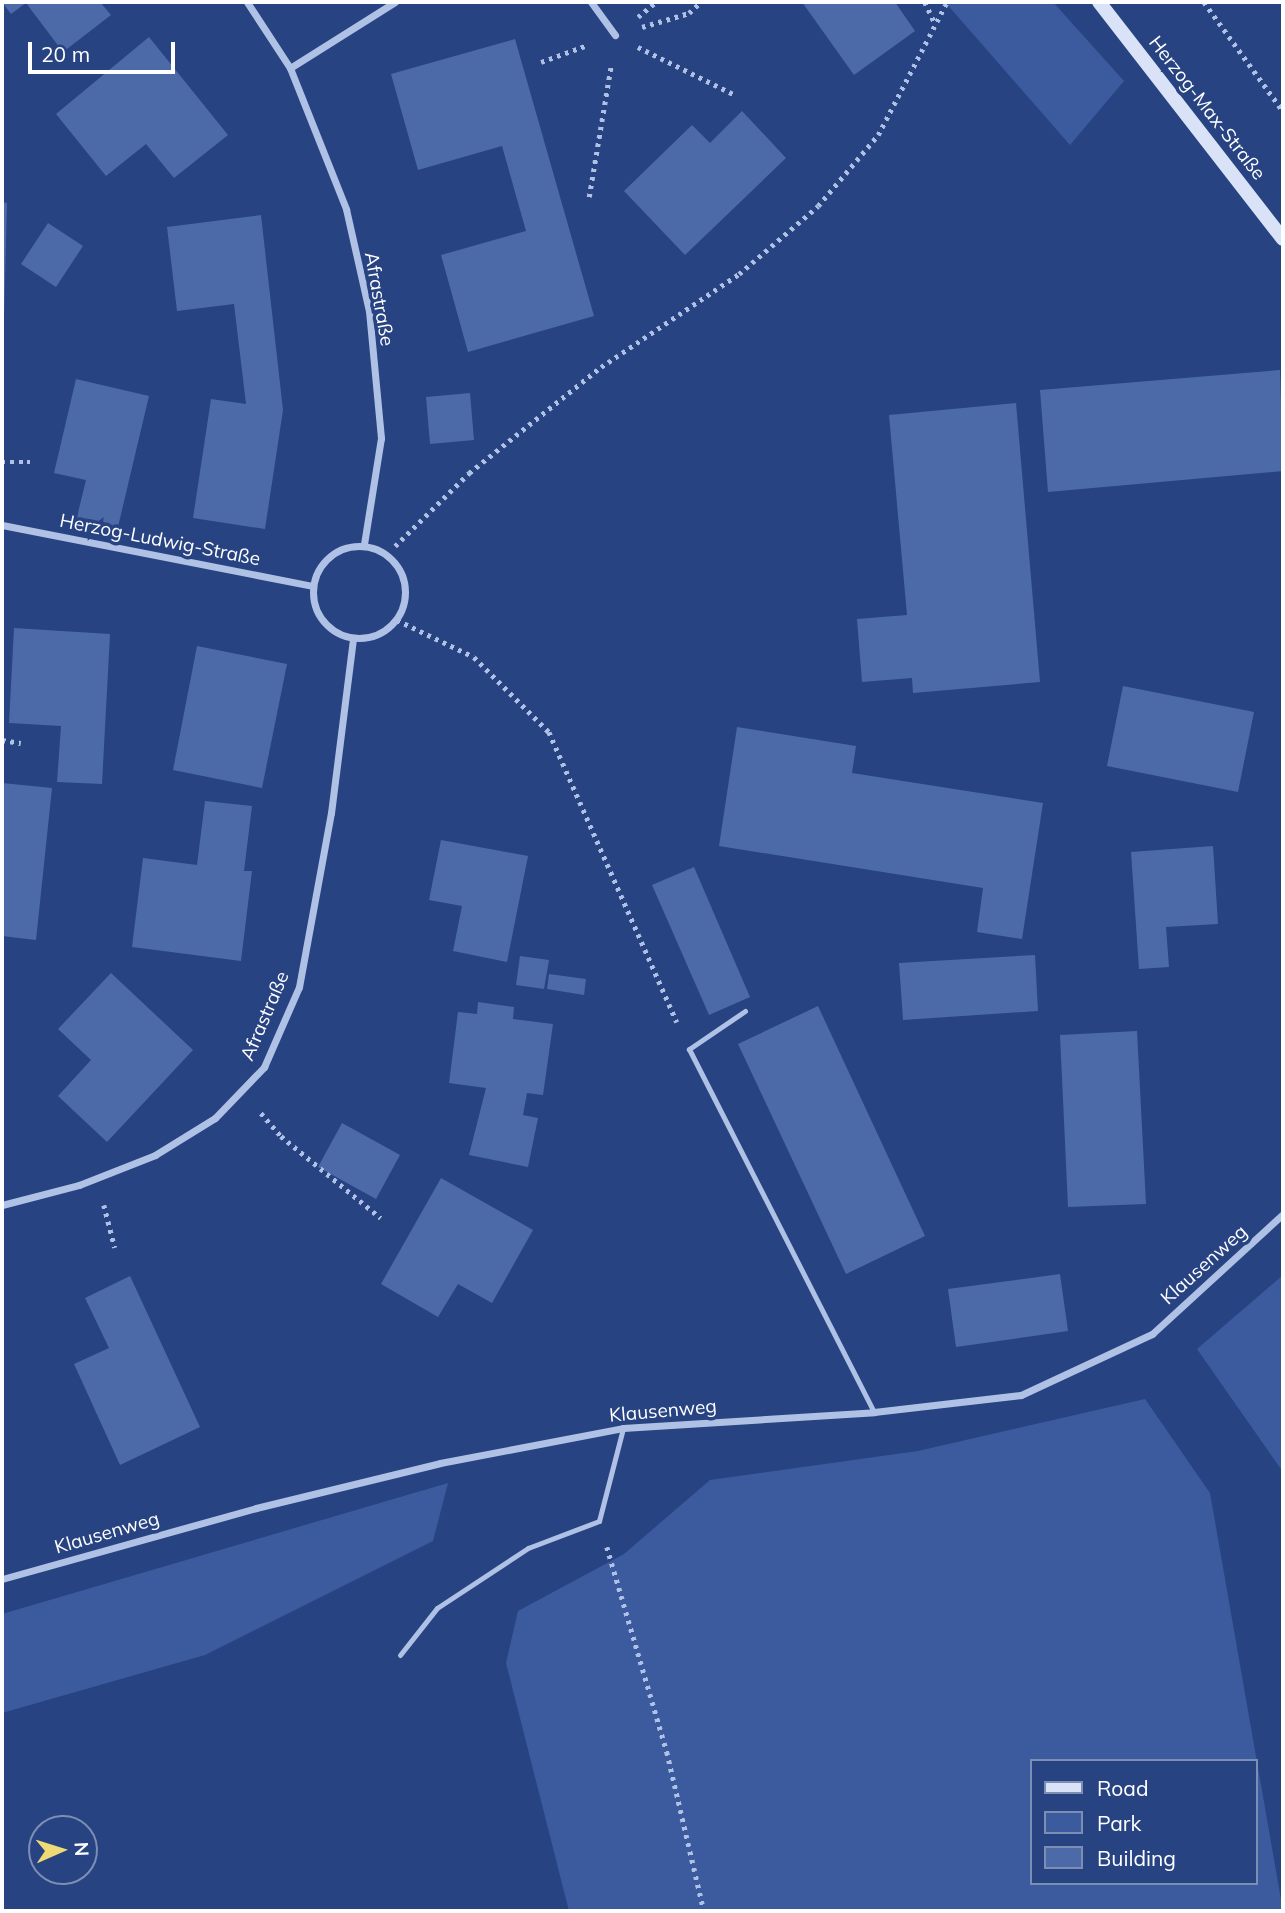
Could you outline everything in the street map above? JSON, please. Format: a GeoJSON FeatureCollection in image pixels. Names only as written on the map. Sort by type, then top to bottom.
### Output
{"type":"FeatureCollection","features":[{"type":"Feature","properties":{"kind":"main road","name":"Herzog-Max-Straße"},"geometry":{"type":"LineString","coordinates":[[1099,2],[1283,239]]}},
{"type":"Feature","properties":{"kind":"street","name":"Afrastraße"},"geometry":{"type":"LineString","coordinates":[[247,2],[290,68],[346,209],[369,311],[381,438],[364,544]]}},
{"type":"Feature","properties":{"kind":"street"},"geometry":{"type":"LineString","coordinates":[[290,68],[395,2]]}},
{"type":"Feature","properties":{"kind":"street"},"geometry":{"type":"LineString","coordinates":[[592,2],[615,36]]}},
{"type":"Feature","properties":{"kind":"street","name":"Herzog-Ludwig-Straße"},"geometry":{"type":"LineString","coordinates":[[2,525],[312,586]]}},
{"type":"Feature","properties":{"kind":"street"},"geometry":{"type":"LineString","coordinates":[[364,544],[387,554],[402,572],[404,585],[405,597],[397,620],[378,635],[353,639],[331,630],[316,611],[312,586],[321,564],[340,548],[364,544]]}},
{"type":"Feature","properties":{"kind":"street","name":"Afrastraße"},"geometry":{"type":"LineString","coordinates":[[2,1205],[97,1178],[165,1149],[215,1118],[264,1067],[299,987],[331,813],[353,639]]}},
{"type":"Feature","properties":{"kind":"street","name":"Klausenweg"},"geometry":{"type":"LineString","coordinates":[[2,1579],[309,1495],[622,1427],[874,1412],[1021,1395],[1152,1334],[1283,1214]]}},
{"type":"Feature","properties":{"kind":"lane"},"geometry":{"type":"LineString","coordinates":[[745,1011],[689,1049],[874,1412]]}},
{"type":"Feature","properties":{"kind":"lane"},"geometry":{"type":"LineString","coordinates":[[400,1655],[437,1608],[528,1548],[599,1521],[622,1427]]}},
{"type":"Feature","properties":{"kind":"path"},"geometry":{"type":"LineString","coordinates":[[615,36],[689,13],[701,2]]}},
{"type":"Feature","properties":{"kind":"path"},"geometry":{"type":"LineString","coordinates":[[925,2],[934,22]]}},
{"type":"Feature","properties":{"kind":"path"},"geometry":{"type":"LineString","coordinates":[[387,554],[469,473],[601,367],[739,274],[818,206],[878,135],[934,22],[947,2]]}},
{"type":"Feature","properties":{"kind":"path"},"geometry":{"type":"LineString","coordinates":[[1204,2],[1283,111]]}},
{"type":"Feature","properties":{"kind":"path"},"geometry":{"type":"LineString","coordinates":[[615,36],[734,95]]}},
{"type":"Feature","properties":{"kind":"path"},"geometry":{"type":"LineString","coordinates":[[589,197],[615,36]]}},
{"type":"Feature","properties":{"kind":"path"},"geometry":{"type":"LineString","coordinates":[[2,462],[30,462]]}},
{"type":"Feature","properties":{"kind":"path"},"geometry":{"type":"LineString","coordinates":[[397,620],[474,657],[549,732],[689,1049]]}},
{"type":"Feature","properties":{"kind":"path"},"geometry":{"type":"LineString","coordinates":[[2,740],[21,743]]}},
{"type":"Feature","properties":{"kind":"path"},"geometry":{"type":"LineString","coordinates":[[242,1090],[281,1136],[381,1218]]}},
{"type":"Feature","properties":{"kind":"path"},"geometry":{"type":"LineString","coordinates":[[97,1178],[115,1248]]}},
{"type":"Feature","properties":{"kind":"path"},"geometry":{"type":"LineString","coordinates":[[599,1521],[667,1752],[704,1911]]}},
{"type":"Feature","properties":{"kind":"green space"},"geometry":{"type":"Polygon","coordinates":[[[945,2],[1053,2],[1124,81],[1070,145],[945,2]]]}},
{"type":"Feature","properties":{"kind":"green space"},"geometry":{"type":"Polygon","coordinates":[[[1283,1275],[1283,1472],[1197,1349],[1283,1275]]]}},
{"type":"Feature","properties":{"kind":"green space"},"geometry":{"type":"Polygon","coordinates":[[[1145,1399],[1210,1493],[1256,1759],[1030,1759],[1030,1885],[1257,1885],[1257,1762],[1283,1911],[569,1911],[506,1663],[518,1611],[624,1554],[710,1480],[918,1451],[1145,1399]]]}},
{"type":"Feature","properties":{"kind":"green space"},"geometry":{"type":"Polygon","coordinates":[[[448,1483],[433,1541],[205,1655],[2,1713],[2,1614],[448,1483]]]}},
{"type":"Feature","properties":{"kind":"building"},"geometry":{"type":"Polygon","coordinates":[[[2,2],[100,2],[111,15],[63,52],[26,3],[11,14],[2,2]]]}},
{"type":"Feature","properties":{"kind":"building"},"geometry":{"type":"Polygon","coordinates":[[[802,2],[895,2],[915,31],[854,75],[802,2]]]}},
{"type":"Feature","properties":{"kind":"building"},"geometry":{"type":"Polygon","coordinates":[[[149,37],[228,135],[174,178],[146,144],[106,176],[56,114],[149,37]]]}},
{"type":"Feature","properties":{"kind":"building"},"geometry":{"type":"Polygon","coordinates":[[[515,39],[594,316],[468,352],[441,255],[526,231],[502,146],[418,170],[391,74],[515,39]]]}},
{"type":"Feature","properties":{"kind":"building"},"geometry":{"type":"Polygon","coordinates":[[[742,111],[786,158],[685,255],[624,191],[692,125],[710,143],[742,111]]]}},
{"type":"Feature","properties":{"kind":"building"},"geometry":{"type":"Polygon","coordinates":[[[2,202],[7,203],[4,318],[2,318],[2,202]]]}},
{"type":"Feature","properties":{"kind":"building"},"geometry":{"type":"Polygon","coordinates":[[[261,215],[283,410],[265,529],[193,518],[211,399],[246,404],[234,304],[177,311],[167,227],[261,215]]]}},
{"type":"Feature","properties":{"kind":"building"},"geometry":{"type":"Polygon","coordinates":[[[48,223],[83,246],[56,287],[21,264],[48,223]]]}},
{"type":"Feature","properties":{"kind":"building"},"geometry":{"type":"Polygon","coordinates":[[[1280,370],[1283,471],[1048,492],[1040,390],[1280,370]]]}},
{"type":"Feature","properties":{"kind":"building"},"geometry":{"type":"Polygon","coordinates":[[[76,379],[149,396],[117,531],[76,521],[86,480],[54,473],[76,379]]]}},
{"type":"Feature","properties":{"kind":"building"},"geometry":{"type":"Polygon","coordinates":[[[470,393],[474,440],[430,444],[426,397],[470,393]]]}},
{"type":"Feature","properties":{"kind":"building"},"geometry":{"type":"Polygon","coordinates":[[[1016,403],[1040,682],[913,693],[912,678],[862,682],[857,619],[907,615],[889,415],[1016,403]]]}},
{"type":"Feature","properties":{"kind":"building"},"geometry":{"type":"Polygon","coordinates":[[[14,628],[110,634],[102,784],[57,782],[61,726],[9,723],[14,628]]]}},
{"type":"Feature","properties":{"kind":"building"},"geometry":{"type":"Polygon","coordinates":[[[197,646],[287,664],[262,788],[173,770],[197,646]]]}},
{"type":"Feature","properties":{"kind":"building"},"geometry":{"type":"Polygon","coordinates":[[[1123,686],[1254,712],[1238,792],[1107,766],[1123,686]]]}},
{"type":"Feature","properties":{"kind":"building"},"geometry":{"type":"Polygon","coordinates":[[[737,727],[856,746],[852,773],[1043,803],[1022,939],[977,932],[983,888],[719,846],[737,727]]]}},
{"type":"Feature","properties":{"kind":"building"},"geometry":{"type":"Polygon","coordinates":[[[2,783],[52,788],[36,940],[2,936],[2,783]]]}},
{"type":"Feature","properties":{"kind":"building"},"geometry":{"type":"Polygon","coordinates":[[[205,801],[252,806],[244,871],[252,871],[241,961],[132,947],[143,858],[197,865],[205,801]]]}},
{"type":"Feature","properties":{"kind":"building"},"geometry":{"type":"Polygon","coordinates":[[[441,840],[528,856],[507,962],[453,951],[462,906],[429,900],[441,840]]]}},
{"type":"Feature","properties":{"kind":"building"},"geometry":{"type":"Polygon","coordinates":[[[1213,846],[1218,924],[1166,927],[1169,967],[1139,969],[1131,852],[1213,846]]]}},
{"type":"Feature","properties":{"kind":"building"},"geometry":{"type":"Polygon","coordinates":[[[694,867],[750,997],[709,1015],[652,885],[694,867]]]}},
{"type":"Feature","properties":{"kind":"building"},"geometry":{"type":"Polygon","coordinates":[[[1035,955],[1038,1011],[903,1020],[899,963],[1035,955]]]}},
{"type":"Feature","properties":{"kind":"building"},"geometry":{"type":"Polygon","coordinates":[[[520,956],[549,960],[544,989],[516,985],[520,956]]]}},
{"type":"Feature","properties":{"kind":"building"},"geometry":{"type":"Polygon","coordinates":[[[111,973],[193,1050],[107,1142],[58,1096],[91,1060],[58,1029],[111,973]]]}},
{"type":"Feature","properties":{"kind":"building"},"geometry":{"type":"Polygon","coordinates":[[[549,974],[586,979],[584,995],[547,989],[549,974]]]}},
{"type":"Feature","properties":{"kind":"building"},"geometry":{"type":"Polygon","coordinates":[[[478,1002],[514,1007],[513,1019],[553,1024],[543,1095],[527,1093],[523,1115],[538,1118],[528,1167],[469,1155],[486,1088],[449,1083],[458,1012],[477,1014],[478,1002]]]}},
{"type":"Feature","properties":{"kind":"building"},"geometry":{"type":"Polygon","coordinates":[[[818,1006],[925,1236],[846,1274],[738,1044],[818,1006]]]}},
{"type":"Feature","properties":{"kind":"building"},"geometry":{"type":"Polygon","coordinates":[[[1137,1031],[1146,1204],[1068,1207],[1060,1035],[1137,1031]]]}},
{"type":"Feature","properties":{"kind":"building"},"geometry":{"type":"Polygon","coordinates":[[[342,1123],[400,1155],[376,1199],[318,1167],[342,1123]]]}},
{"type":"Feature","properties":{"kind":"building"},"geometry":{"type":"Polygon","coordinates":[[[441,1178],[533,1230],[492,1303],[458,1284],[438,1317],[381,1284],[441,1178]]]}},
{"type":"Feature","properties":{"kind":"building"},"geometry":{"type":"Polygon","coordinates":[[[1060,1274],[1068,1331],[956,1347],[948,1289],[1060,1274]]]}},
{"type":"Feature","properties":{"kind":"building"},"geometry":{"type":"Polygon","coordinates":[[[130,1276],[200,1427],[120,1465],[74,1364],[109,1348],[85,1298],[130,1276]]]}}]}
